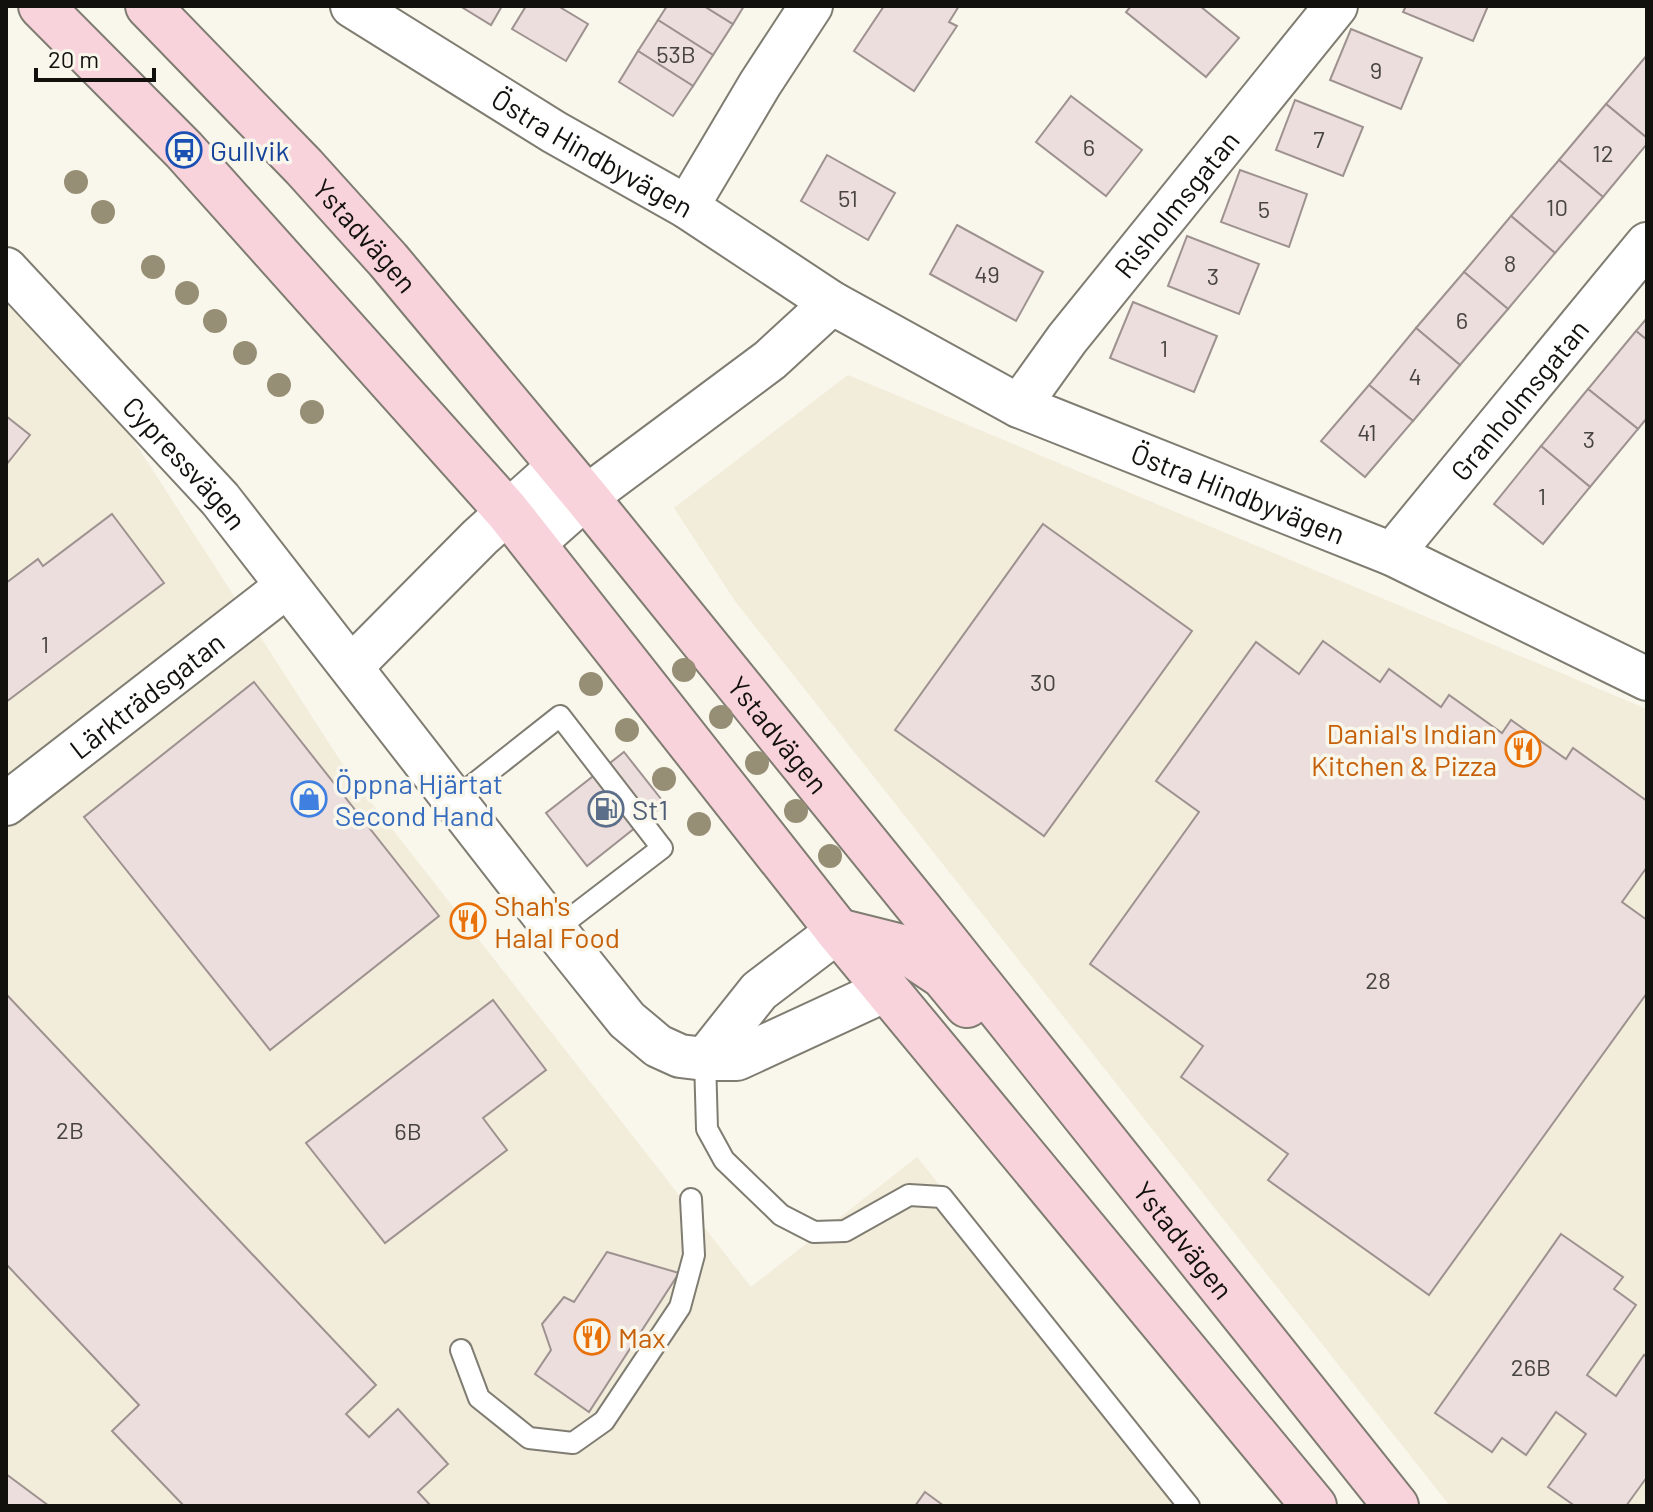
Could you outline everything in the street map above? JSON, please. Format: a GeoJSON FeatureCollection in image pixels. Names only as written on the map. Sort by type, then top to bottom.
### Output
{"type":"FeatureCollection","features":[{"type":"Feature","properties":{"kind":"main road","name":"Ystadvägen"},"geometry":{"type":"LineString","coordinates":[[148,6],[304,167],[388,260],[573,481],[1388,1496]]}},
{"type":"Feature","properties":{"kind":"main road"},"geometry":{"type":"LineString","coordinates":[[42,14],[184,150],[520,527],[838,931],[1314,1506]]}},
{"type":"Feature","properties":{"kind":"main road","name":"Ystadvägen"},"geometry":{"type":"LineString","coordinates":[[838,931],[898,946],[943,976],[1203,1299],[1388,1496]]}},
{"type":"Feature","properties":{"kind":"street","name":"Östra Hindbyvägen"},"geometry":{"type":"LineString","coordinates":[[352,6],[554,132],[687,207],[832,303],[1019,406],[1392,554],[1647,679]]}},
{"type":"Feature","properties":{"kind":"street","name":"Risholmsgatan"},"geometry":{"type":"LineString","coordinates":[[1019,406],[1067,339],[1336,6]]}},
{"type":"Feature","properties":{"kind":"street"},"geometry":{"type":"LineString","coordinates":[[687,207],[807,8]]}},
{"type":"Feature","properties":{"kind":"street","name":"Granholmsgatan"},"geometry":{"type":"LineString","coordinates":[[1392,554],[1647,244]]}},
{"type":"Feature","properties":{"kind":"street","name":"Cypressvägen"},"geometry":{"type":"LineString","coordinates":[[6,269],[220,499],[627,1020],[658,1046],[680,1056],[737,1059],[886,990]]}},
{"type":"Feature","properties":{"kind":"street"},"geometry":{"type":"LineString","coordinates":[[352,666],[573,481],[770,360],[832,303]]}},
{"type":"Feature","properties":{"kind":"street","name":"Lärkträdsgatan"},"geometry":{"type":"LineString","coordinates":[[6,804],[287,586]]}},
{"type":"Feature","properties":{"kind":"street"},"geometry":{"type":"LineString","coordinates":[[705,1059],[759,991],[838,931]]}},
{"type":"Feature","properties":{"kind":"lane"},"geometry":{"type":"LineString","coordinates":[[455,799],[560,716],[653,836],[662,848],[555,930]]}},
{"type":"Feature","properties":{"kind":"lane"},"geometry":{"type":"LineString","coordinates":[[705,1059],[707,1129],[724,1160],[781,1215],[814,1232],[845,1231],[909,1195],[942,1197],[1189,1506]]}},
{"type":"Feature","properties":{"kind":"lane"},"geometry":{"type":"LineString","coordinates":[[461,1350],[479,1398],[529,1438],[573,1443],[604,1421],[680,1307],[694,1255],[691,1199]]}},
{"type":"Feature","properties":{"kind":"shaded area"},"geometry":{"type":"Polygon","coordinates":[[[6,243],[349,774],[751,1287],[917,1157],[1194,1506],[6,1506],[6,243]]]}},
{"type":"Feature","properties":{"kind":"shaded area"},"geometry":{"type":"Polygon","coordinates":[[[848,375],[1647,709],[1647,1506],[1450,1506],[735,601],[674,508],[848,375]]]}},
{"type":"Feature","properties":{"kind":"building"},"geometry":{"type":"Polygon","coordinates":[[[460,6],[502,6],[491,25],[460,6]]]}},
{"type":"Feature","properties":{"kind":"building"},"geometry":{"type":"Polygon","coordinates":[[[526,6],[558,6],[588,24],[566,61],[512,29],[526,6]]]}},
{"type":"Feature","properties":{"kind":"building"},"geometry":{"type":"Polygon","coordinates":[[[667,6],[704,6],[733,24],[713,55],[658,20],[667,6]]]}},
{"type":"Feature","properties":{"kind":"building"},"geometry":{"type":"Polygon","coordinates":[[[704,6],[744,6],[733,24],[704,6]]]}},
{"type":"Feature","properties":{"kind":"building"},"geometry":{"type":"Polygon","coordinates":[[[884,6],[959,6],[949,22],[957,26],[914,91],[854,51],[884,6]]]}},
{"type":"Feature","properties":{"kind":"building"},"geometry":{"type":"Polygon","coordinates":[[[1131,6],[1200,6],[1239,38],[1206,77],[1126,12],[1131,6]]]}},
{"type":"Feature","properties":{"kind":"building"},"geometry":{"type":"Polygon","coordinates":[[[1406,6],[1488,6],[1473,41],[1403,12],[1406,6]]]}},
{"type":"Feature","properties":{"kind":"building"},"geometry":{"type":"Polygon","coordinates":[[[658,20],[713,55],[693,86],[638,51],[658,20]]]}},
{"type":"Feature","properties":{"kind":"building"},"geometry":{"type":"Polygon","coordinates":[[[1351,29],[1422,58],[1401,109],[1330,80],[1351,29]]]}},
{"type":"Feature","properties":{"kind":"building"},"geometry":{"type":"Polygon","coordinates":[[[638,51],[693,86],[673,116],[619,82],[638,51]]]}},
{"type":"Feature","properties":{"kind":"building"},"geometry":{"type":"Polygon","coordinates":[[[1647,55],[1647,138],[1606,104],[1647,55]]]}},
{"type":"Feature","properties":{"kind":"building"},"geometry":{"type":"Polygon","coordinates":[[[1071,96],[1142,150],[1106,196],[1036,142],[1071,96]]]}},
{"type":"Feature","properties":{"kind":"building"},"geometry":{"type":"Polygon","coordinates":[[[1295,100],[1363,127],[1343,176],[1276,150],[1295,100]]]}},
{"type":"Feature","properties":{"kind":"building"},"geometry":{"type":"Polygon","coordinates":[[[1606,104],[1647,138],[1647,144],[1603,197],[1559,160],[1606,104]]]}},
{"type":"Feature","properties":{"kind":"building"},"geometry":{"type":"Polygon","coordinates":[[[827,155],[895,193],[868,240],[801,201],[827,155]]]}},
{"type":"Feature","properties":{"kind":"building"},"geometry":{"type":"Polygon","coordinates":[[[1559,160],[1603,197],[1555,253],[1511,216],[1559,160]]]}},
{"type":"Feature","properties":{"kind":"building"},"geometry":{"type":"Polygon","coordinates":[[[1240,170],[1307,194],[1289,247],[1221,222],[1240,170]]]}},
{"type":"Feature","properties":{"kind":"building"},"geometry":{"type":"Polygon","coordinates":[[[1511,216],[1555,253],[1508,309],[1464,272],[1511,216]]]}},
{"type":"Feature","properties":{"kind":"building"},"geometry":{"type":"Polygon","coordinates":[[[957,225],[1043,272],[1016,321],[930,274],[957,225]]]}},
{"type":"Feature","properties":{"kind":"building"},"geometry":{"type":"Polygon","coordinates":[[[1187,236],[1259,264],[1239,314],[1168,286],[1187,236]]]}},
{"type":"Feature","properties":{"kind":"building"},"geometry":{"type":"Polygon","coordinates":[[[1464,272],[1508,309],[1460,365],[1416,328],[1464,272]]]}},
{"type":"Feature","properties":{"kind":"building"},"geometry":{"type":"Polygon","coordinates":[[[1133,302],[1217,336],[1194,392],[1110,358],[1133,302]]]}},
{"type":"Feature","properties":{"kind":"building"},"geometry":{"type":"Polygon","coordinates":[[[1647,318],[1647,340],[1636,331],[1647,318]]]}},
{"type":"Feature","properties":{"kind":"building"},"geometry":{"type":"Polygon","coordinates":[[[1416,328],[1460,365],[1413,421],[1369,385],[1416,328]]]}},
{"type":"Feature","properties":{"kind":"building"},"geometry":{"type":"Polygon","coordinates":[[[1636,331],[1647,340],[1647,418],[1638,429],[1588,389],[1636,331]]]}},
{"type":"Feature","properties":{"kind":"building"},"geometry":{"type":"Polygon","coordinates":[[[1369,385],[1413,421],[1365,477],[1321,441],[1369,385]]]}},
{"type":"Feature","properties":{"kind":"building"},"geometry":{"type":"Polygon","coordinates":[[[1588,389],[1638,429],[1590,487],[1541,446],[1588,389]]]}},
{"type":"Feature","properties":{"kind":"building"},"geometry":{"type":"Polygon","coordinates":[[[6,416],[30,435],[6,465],[6,416]]]}},
{"type":"Feature","properties":{"kind":"building"},"geometry":{"type":"Polygon","coordinates":[[[1541,446],[1590,487],[1543,544],[1494,504],[1541,446]]]}},
{"type":"Feature","properties":{"kind":"building"},"geometry":{"type":"Polygon","coordinates":[[[112,514],[164,583],[6,702],[6,583],[38,559],[43,566],[112,514]]]}},
{"type":"Feature","properties":{"kind":"building"},"geometry":{"type":"Polygon","coordinates":[[[1043,524],[1192,631],[1044,836],[895,730],[1043,524]]]}},
{"type":"Feature","properties":{"kind":"building"},"geometry":{"type":"Polygon","coordinates":[[[1323,641],[1380,682],[1389,669],[1441,707],[1449,695],[1502,733],[1511,720],[1566,759],[1573,748],[1647,801],[1647,867],[1622,902],[1647,920],[1647,993],[1429,1295],[1268,1180],[1288,1154],[1181,1077],[1203,1046],[1090,964],[1199,812],[1156,781],[1256,642],[1299,674],[1323,641]]]}},
{"type":"Feature","properties":{"kind":"building"},"geometry":{"type":"Polygon","coordinates":[[[254,682],[439,916],[270,1050],[84,817],[254,682]]]}},
{"type":"Feature","properties":{"kind":"building","name":"St1"},"geometry":{"type":"Polygon","coordinates":[[[624,752],[665,804],[587,866],[546,813],[624,752]]]}},
{"type":"Feature","properties":{"kind":"building"},"geometry":{"type":"Polygon","coordinates":[[[6,994],[376,1385],[346,1414],[369,1437],[398,1409],[448,1464],[418,1492],[431,1506],[184,1506],[112,1431],[139,1405],[6,1264],[6,994]]]}},
{"type":"Feature","properties":{"kind":"building"},"geometry":{"type":"Polygon","coordinates":[[[493,1000],[546,1070],[483,1118],[507,1150],[385,1243],[306,1143],[493,1000]]]}},
{"type":"Feature","properties":{"kind":"building"},"geometry":{"type":"Polygon","coordinates":[[[1561,1234],[1623,1277],[1614,1289],[1636,1305],[1587,1375],[1616,1396],[1644,1355],[1647,1357],[1647,1477],[1626,1506],[1575,1506],[1548,1487],[1586,1434],[1556,1412],[1526,1455],[1502,1438],[1492,1452],[1435,1413],[1561,1234]]]}},
{"type":"Feature","properties":{"kind":"building","name":"Max"},"geometry":{"type":"Polygon","coordinates":[[[607,1252],[679,1273],[589,1412],[535,1374],[551,1350],[542,1324],[564,1297],[574,1302],[607,1252]]]}},
{"type":"Feature","properties":{"kind":"building"},"geometry":{"type":"Polygon","coordinates":[[[6,1474],[49,1506],[6,1506],[6,1474]]]}},
{"type":"Feature","properties":{"kind":"building"},"geometry":{"type":"Polygon","coordinates":[[[925,1492],[944,1506],[915,1506],[925,1492]]]}},
{"type":"Feature","properties":{"kind":"place","name":"Gullvik"},"geometry":{"type":"Point","coordinates":[184,150]}},
{"type":"Feature","properties":{"kind":"place","name":"Danial's Indian Kitchen & Pizza"},"geometry":{"type":"Point","coordinates":[1523,749]}},
{"type":"Feature","properties":{"kind":"place","name":"Öppna Hjärtat Second Hand"},"geometry":{"type":"Point","coordinates":[309,799]}},
{"type":"Feature","properties":{"kind":"place","name":"St1"},"geometry":{"type":"Point","coordinates":[606,809]}},
{"type":"Feature","properties":{"kind":"place","name":"Shah's Halal Food"},"geometry":{"type":"Point","coordinates":[468,921]}},
{"type":"Feature","properties":{"kind":"place","name":"Max"},"geometry":{"type":"Point","coordinates":[592,1337]}}]}
